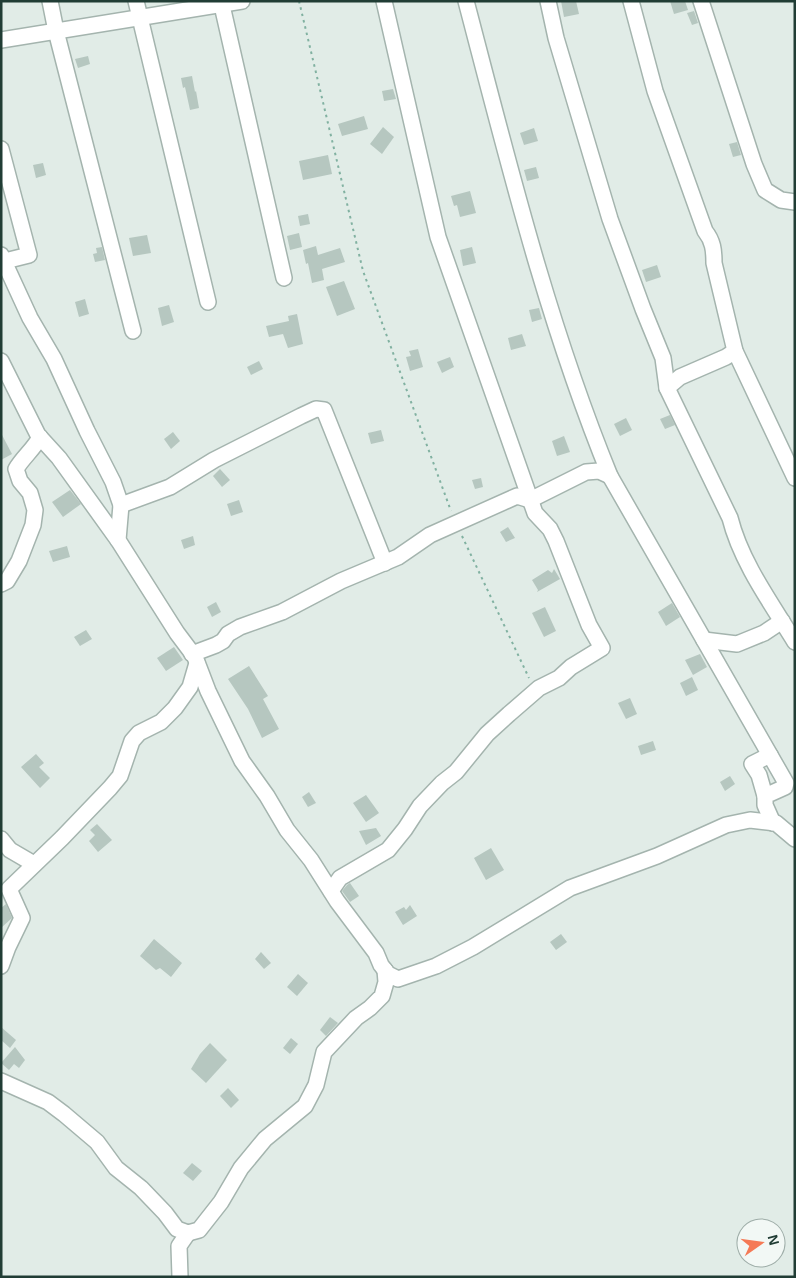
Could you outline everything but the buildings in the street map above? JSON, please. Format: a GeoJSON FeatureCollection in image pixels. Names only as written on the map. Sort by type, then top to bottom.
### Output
{"type":"FeatureCollection","features":[{"type":"Feature","properties":{"kind":"street"},"geometry":{"type":"LineString","coordinates":[[50,1],[56,31],[133,330]]}},
{"type":"Feature","properties":{"kind":"street"},"geometry":{"type":"LineString","coordinates":[[136,1],[208,302]]}},
{"type":"Feature","properties":{"kind":"street"},"geometry":{"type":"LineString","coordinates":[[1,40],[242,1]]}},
{"type":"Feature","properties":{"kind":"street"},"geometry":{"type":"LineString","coordinates":[[331,891],[340,878],[388,850],[406,829],[420,806],[442,782],[456,772],[487,734],[536,691],[602,648],[589,625],[550,529],[535,513],[524,493],[438,237],[384,1]]}},
{"type":"Feature","properties":{"kind":"street"},"geometry":{"type":"LineString","coordinates":[[466,1],[539,274],[577,392],[610,476],[786,783],[784,787],[765,796]]}},
{"type":"Feature","properties":{"kind":"street"},"geometry":{"type":"LineString","coordinates":[[548,1],[556,38],[610,219],[663,358],[667,388],[730,518],[734,531],[759,584],[795,642]]}},
{"type":"Feature","properties":{"kind":"street"},"geometry":{"type":"LineString","coordinates":[[631,1],[655,91],[705,231],[711,239],[714,263],[735,352],[795,478]]}},
{"type":"Feature","properties":{"kind":"street"},"geometry":{"type":"LineString","coordinates":[[701,1],[754,164],[766,190],[781,200],[795,202]]}},
{"type":"Feature","properties":{"kind":"street"},"geometry":{"type":"LineString","coordinates":[[222,3],[284,278]]}},
{"type":"Feature","properties":{"kind":"street"},"geometry":{"type":"LineString","coordinates":[[1,149],[28,255],[3,258],[30,318],[54,359],[113,482],[121,505],[118,540]]}},
{"type":"Feature","properties":{"kind":"street"},"geometry":{"type":"LineString","coordinates":[[667,388],[680,377],[735,352]]}},
{"type":"Feature","properties":{"kind":"street"},"geometry":{"type":"LineString","coordinates":[[1,361],[40,437],[60,458],[118,540],[195,659],[208,691],[242,761],[267,796],[287,830],[311,860],[376,953],[384,970],[386,982],[382,996],[356,1018],[324,1052],[316,1085],[305,1106],[265,1139],[240,1168],[221,1202],[199,1230],[188,1233],[178,1229],[166,1213],[141,1188],[116,1168],[96,1142],[64,1114],[48,1102],[1,1081]]}},
{"type":"Feature","properties":{"kind":"street"},"geometry":{"type":"LineString","coordinates":[[121,505],[170,487],[214,460],[301,416],[316,409],[324,410],[385,563]]}},
{"type":"Feature","properties":{"kind":"street"},"geometry":{"type":"LineString","coordinates":[[1,584],[7,581],[19,561],[33,524],[36,510],[30,494],[20,481],[16,469],[34,448],[40,437]]}},
{"type":"Feature","properties":{"kind":"street"},"geometry":{"type":"LineString","coordinates":[[1,966],[22,918],[9,889],[87,813],[120,776],[132,741],[139,733],[161,722],[175,708],[190,687],[195,659],[240,627],[282,612],[341,582],[398,558],[430,536],[524,493],[586,472],[599,470],[610,476]]}},
{"type":"Feature","properties":{"kind":"street"},"geometry":{"type":"LineString","coordinates":[[704,640],[737,644],[764,633],[782,621]]}},
{"type":"Feature","properties":{"kind":"street"},"geometry":{"type":"LineString","coordinates":[[770,755],[752,764],[761,782],[765,796],[765,805],[773,823]]}},
{"type":"Feature","properties":{"kind":"street"},"geometry":{"type":"LineString","coordinates":[[384,970],[398,979],[436,966],[473,947],[570,888],[657,856],[726,825],[750,820],[776,823],[795,840]]}},
{"type":"Feature","properties":{"kind":"street"},"geometry":{"type":"LineString","coordinates":[[1,839],[10,850],[34,864]]}},
{"type":"Feature","properties":{"kind":"street"},"geometry":{"type":"LineString","coordinates":[[180,1277],[179,1246],[188,1233]]}},
{"type":"Feature","properties":{"kind":"path"},"geometry":{"type":"LineString","coordinates":[[299,1],[363,271],[456,524],[536,691]]}}]}
